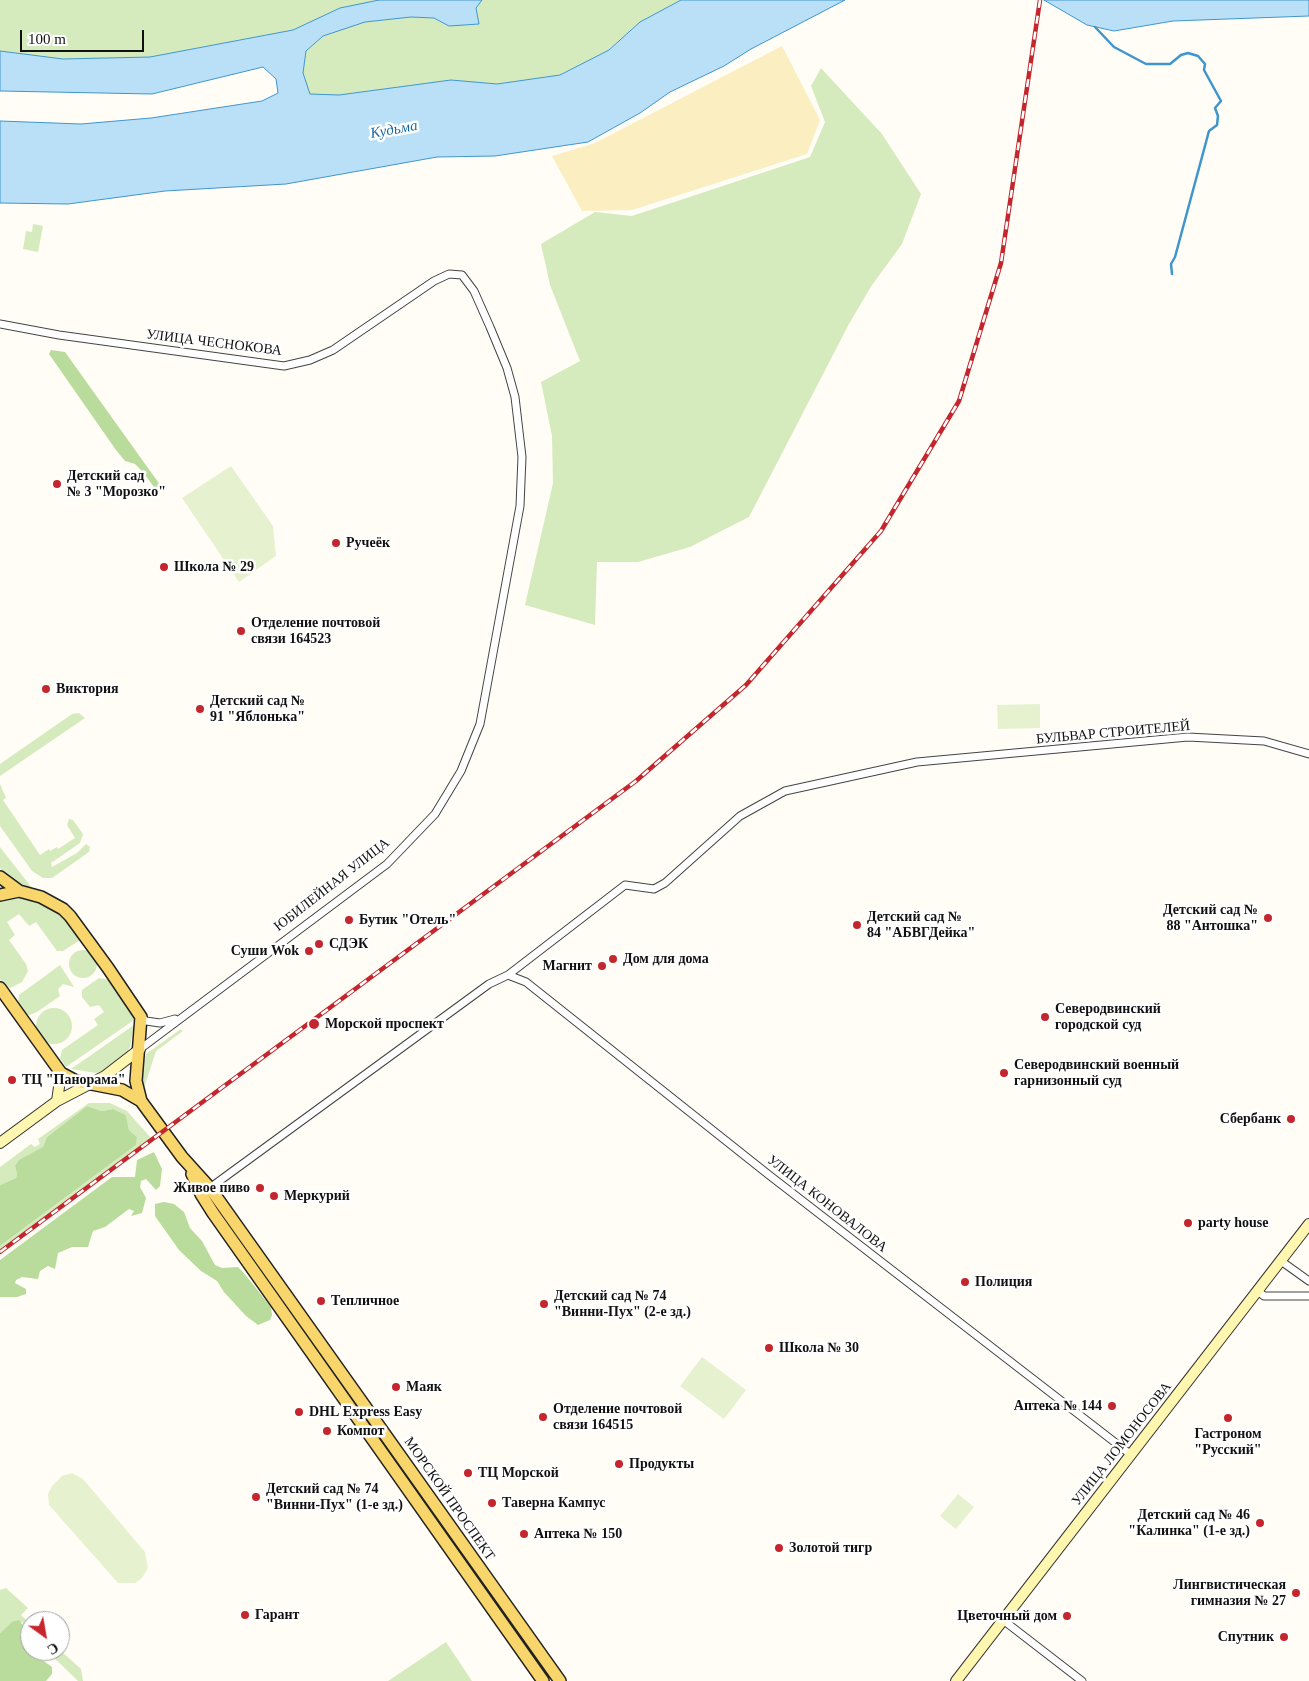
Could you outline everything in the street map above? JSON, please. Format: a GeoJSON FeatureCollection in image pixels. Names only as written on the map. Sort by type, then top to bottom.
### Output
{"type":"FeatureCollection","features":[{"type":"Feature","properties":{"kind":"main road"},"geometry":{"type":"LineString","coordinates":[[0,877],[19,891],[47,900],[70,916],[141,1016]]}},
{"type":"Feature","properties":{"kind":"main road"},"geometry":{"type":"LineString","coordinates":[[0,894],[19,891]]}},
{"type":"Feature","properties":{"kind":"main road"},"geometry":{"type":"LineString","coordinates":[[0,988],[61,1073]]}},
{"type":"Feature","properties":{"kind":"main road","name":"МОРСКОЙ ПРОСПЕКТ"},"geometry":{"type":"LineString","coordinates":[[141,1016],[140,1049],[136,1081],[141,1101],[206,1191],[432,1523],[560,1681]]}},
{"type":"Feature","properties":{"kind":"main road","name":"МОРСКОЙ ПРОСПЕКТ"},"geometry":{"type":"LineString","coordinates":[[61,1073],[67,1078],[122,1090],[141,1101]]}},
{"type":"Feature","properties":{"kind":"main road","name":"МОРСКОЙ ПРОСПЕКТ"},"geometry":{"type":"LineString","coordinates":[[206,1191],[442,1515],[543,1681]]}},
{"type":"Feature","properties":{"kind":"main road"},"geometry":{"type":"LineString","coordinates":[[432,1523],[442,1515]]}},
{"type":"Feature","properties":{"kind":"street","name":"УЛИЦА ЧЕСНОКОВА"},"geometry":{"type":"LineString","coordinates":[[0,324],[59,335],[284,366],[310,360],[333,350],[434,281],[450,274],[462,275]]}},
{"type":"Feature","properties":{"kind":"street","name":"ЮБИЛЕЙНАЯ УЛИЦА"},"geometry":{"type":"LineString","coordinates":[[0,1144],[57,1101],[104,1076],[178,1018],[386,864],[435,814],[461,771],[480,724],[520,506],[522,457],[516,398],[507,368],[474,291],[462,275]]}},
{"type":"Feature","properties":{"kind":"street","name":"БУЛЬВАР СТРОИТЕЛЕЙ"},"geometry":{"type":"LineString","coordinates":[[206,1191],[489,984],[508,975],[625,885],[654,889],[664,883],[740,816],[785,791],[917,762],[1188,737],[1264,741],[1309,754]]}},
{"type":"Feature","properties":{"kind":"street","name":"УЛИЦА КОНОВАЛОВА"},"geometry":{"type":"LineString","coordinates":[[508,975],[526,982],[769,1175],[1130,1454]]}},
{"type":"Feature","properties":{"kind":"street"},"geometry":{"type":"LineString","coordinates":[[141,1016],[146,1021],[160,1023],[178,1018]]}},
{"type":"Feature","properties":{"kind":"street"},"geometry":{"type":"LineString","coordinates":[[57,1101],[61,1073]]}},
{"type":"Feature","properties":{"kind":"street","name":"УЛИЦА ЛОМОНОСОВА"},"geometry":{"type":"LineString","coordinates":[[956,1681],[1309,1224]]}},
{"type":"Feature","properties":{"kind":"street"},"geometry":{"type":"LineString","coordinates":[[1281,1260],[1309,1281]]}},
{"type":"Feature","properties":{"kind":"street"},"geometry":{"type":"LineString","coordinates":[[1258,1291],[1264,1296],[1309,1296]]}},
{"type":"Feature","properties":{"kind":"street"},"geometry":{"type":"LineString","coordinates":[[1003,1620],[1082,1681]]}},
{"type":"Feature","properties":{"kind":"green space"},"geometry":{"type":"Polygon","coordinates":[[[0,0],[379,0],[340,8],[293,30],[150,57],[63,59],[0,51],[0,0]]]}},
{"type":"Feature","properties":{"kind":"green space"},"geometry":{"type":"Polygon","coordinates":[[[482,0],[681,0],[640,22],[609,50],[560,75],[497,84],[451,80],[339,95],[310,95],[303,73],[306,51],[323,36],[365,22],[411,17],[434,18],[449,26],[478,24],[476,8],[482,0]]]}},
{"type":"Feature","properties":{"kind":"green space"},"geometry":{"type":"Polygon","coordinates":[[[821,68],[882,134],[921,194],[902,244],[872,285],[850,322],[749,517],[690,547],[638,562],[597,562],[595,625],[525,605],[553,483],[552,436],[541,382],[580,361],[550,285],[541,244],[595,212],[632,216],[810,157],[825,122],[811,86],[821,68]]]}},
{"type":"Feature","properties":{"kind":"green space"},"geometry":{"type":"Polygon","coordinates":[[[33,224],[43,226],[38,252],[23,249],[26,231],[32,232],[33,224]]]}},
{"type":"Feature","properties":{"kind":"green space"},"geometry":{"type":"Polygon","coordinates":[[[51,350],[65,352],[163,489],[160,491],[154,487],[135,464],[125,461],[116,450],[49,354],[51,350]]]}},
{"type":"Feature","properties":{"kind":"green space"},"geometry":{"type":"Polygon","coordinates":[[[231,466],[273,526],[276,556],[239,582],[182,498],[231,466]]]}},
{"type":"Feature","properties":{"kind":"green space"},"geometry":{"type":"Polygon","coordinates":[[[1040,704],[1040,728],[998,729],[997,705],[1040,704]]]}},
{"type":"Feature","properties":{"kind":"green space"},"geometry":{"type":"Polygon","coordinates":[[[79,713],[85,718],[0,776],[0,764],[72,714],[79,713]]]}},
{"type":"Feature","properties":{"kind":"green space"},"geometry":{"type":"Polygon","coordinates":[[[0,784],[6,798],[3,800],[40,855],[49,849],[50,851],[57,847],[58,849],[75,838],[67,825],[69,819],[73,820],[83,834],[80,843],[51,863],[52,867],[77,853],[86,844],[90,847],[89,852],[52,878],[43,878],[32,871],[0,826],[0,784]]]}},
{"type":"Feature","properties":{"kind":"green space"},"geometry":{"type":"Polygon","coordinates":[[[0,847],[31,889],[10,878],[0,868],[0,847]]]}},
{"type":"Feature","properties":{"kind":"green space"},"geometry":{"type":"Polygon","coordinates":[[[22,895],[55,907],[80,936],[80,940],[63,951],[57,951],[36,922],[29,926],[19,914],[7,922],[15,935],[9,940],[26,964],[28,971],[22,982],[10,988],[4,986],[0,979],[0,902],[5,898],[22,895]]]}},
{"type":"Feature","properties":{"kind":"green space"},"geometry":{"type":"Polygon","coordinates":[[[83,950],[93,954],[97,964],[93,974],[83,978],[73,974],[69,964],[73,954],[83,950]]]}},
{"type":"Feature","properties":{"kind":"green space"},"geometry":{"type":"Polygon","coordinates":[[[60,965],[74,987],[63,984],[58,989],[60,996],[37,1012],[30,1015],[24,1014],[18,1005],[19,995],[60,965]]]}},
{"type":"Feature","properties":{"kind":"green space"},"geometry":{"type":"Polygon","coordinates":[[[99,978],[110,980],[135,1014],[134,1020],[66,1067],[60,1058],[62,1050],[98,1025],[94,1019],[104,1012],[99,1005],[90,1007],[82,997],[82,990],[99,978]]]}},
{"type":"Feature","properties":{"kind":"green space"},"geometry":{"type":"Polygon","coordinates":[[[54,1008],[66,1014],[72,1026],[66,1038],[54,1044],[42,1038],[36,1026],[42,1014],[54,1008]]]}},
{"type":"Feature","properties":{"kind":"green space"},"geometry":{"type":"Polygon","coordinates":[[[134,1025],[130,1047],[125,1056],[111,1068],[96,1073],[71,1069],[134,1025]]]}},
{"type":"Feature","properties":{"kind":"green space"},"geometry":{"type":"Polygon","coordinates":[[[181,1029],[183,1031],[156,1051],[143,1091],[141,1072],[146,1054],[181,1029]]]}},
{"type":"Feature","properties":{"kind":"green space"},"geometry":{"type":"Polygon","coordinates":[[[89,1103],[110,1103],[127,1111],[151,1138],[0,1250],[0,1246],[136,1145],[137,1137],[129,1130],[126,1115],[113,1109],[102,1111],[87,1106],[47,1137],[43,1147],[15,1166],[16,1178],[0,1185],[0,1167],[31,1144],[35,1147],[40,1144],[38,1139],[89,1103]]]}},
{"type":"Feature","properties":{"kind":"green space"},"geometry":{"type":"Polygon","coordinates":[[[87,1106],[102,1111],[113,1109],[126,1115],[129,1130],[137,1137],[136,1145],[0,1246],[0,1185],[16,1178],[15,1166],[19,1160],[43,1147],[47,1137],[87,1106]]]}},
{"type":"Feature","properties":{"kind":"green space"},"geometry":{"type":"Polygon","coordinates":[[[154,1152],[162,1169],[160,1186],[156,1190],[146,1179],[141,1181],[140,1187],[146,1198],[142,1213],[131,1216],[134,1211],[129,1209],[105,1227],[93,1231],[88,1247],[72,1247],[58,1253],[55,1269],[48,1266],[40,1271],[38,1279],[22,1277],[16,1280],[15,1283],[26,1289],[26,1294],[17,1297],[0,1297],[0,1260],[112,1177],[135,1177],[137,1160],[154,1152]]]}},
{"type":"Feature","properties":{"kind":"green space"},"geometry":{"type":"Polygon","coordinates":[[[164,1202],[174,1204],[184,1212],[190,1228],[202,1241],[215,1265],[222,1268],[238,1267],[243,1272],[271,1307],[272,1315],[270,1320],[258,1325],[246,1316],[224,1292],[217,1281],[201,1271],[179,1250],[155,1216],[155,1204],[164,1202]]]}},
{"type":"Feature","properties":{"kind":"green space"},"geometry":{"type":"Polygon","coordinates":[[[702,1357],[746,1390],[724,1419],[680,1386],[702,1357]]]}},
{"type":"Feature","properties":{"kind":"green space"},"geometry":{"type":"Polygon","coordinates":[[[72,1473],[83,1479],[145,1552],[148,1568],[142,1578],[135,1583],[118,1583],[49,1505],[48,1494],[52,1486],[62,1476],[72,1473]]]}},
{"type":"Feature","properties":{"kind":"green space"},"geometry":{"type":"Polygon","coordinates":[[[958,1494],[974,1507],[956,1529],[940,1516],[958,1494]]]}},
{"type":"Feature","properties":{"kind":"green space"},"geometry":{"type":"Polygon","coordinates":[[[6,1588],[28,1608],[25,1611],[20,1611],[20,1622],[9,1625],[0,1633],[0,1590],[6,1588]]]}},
{"type":"Feature","properties":{"kind":"green space"},"geometry":{"type":"Polygon","coordinates":[[[20,1621],[20,1661],[44,1661],[52,1667],[52,1674],[46,1681],[0,1681],[0,1633],[12,1622],[20,1621]]]}},
{"type":"Feature","properties":{"kind":"green space"},"geometry":{"type":"Polygon","coordinates":[[[446,1642],[472,1681],[388,1681],[446,1642]]]}},
{"type":"Feature","properties":{"kind":"green space"},"geometry":{"type":"Polygon","coordinates":[[[70,1659],[81,1669],[83,1681],[78,1681],[57,1661],[70,1661],[70,1659]]]}},
{"type":"Feature","properties":{"kind":"sand"},"geometry":{"type":"Polygon","coordinates":[[[782,46],[820,120],[807,154],[632,210],[582,211],[552,156],[595,143],[782,46]]]}},
{"type":"Feature","properties":{"kind":"water","name":"Кудьма"},"geometry":{"type":"Polygon","coordinates":[[[379,0],[482,0],[476,8],[479,24],[449,26],[434,18],[411,17],[365,22],[323,36],[306,51],[303,73],[310,94],[339,95],[451,80],[497,84],[560,75],[609,50],[640,22],[681,0],[845,0],[751,49],[724,66],[670,92],[640,113],[588,142],[495,156],[437,157],[286,184],[165,191],[68,204],[0,203],[0,121],[81,124],[151,118],[262,101],[278,93],[276,79],[263,67],[152,94],[0,91],[0,51],[63,59],[150,57],[293,30],[340,8],[379,0]]]}},
{"type":"Feature","properties":{"kind":"water"},"geometry":{"type":"Polygon","coordinates":[[[1044,0],[1309,0],[1309,16],[1173,21],[1114,31],[1087,25],[1044,0]]]}},
{"type":"Feature","properties":{"kind":"waterway"},"geometry":{"type":"LineString","coordinates":[[1095,27],[1114,47],[1146,64],[1170,64],[1181,55],[1188,53],[1198,56],[1205,64],[1204,70],[1221,101],[1215,108],[1218,116],[1217,125],[1209,131],[1175,257],[1171,264],[1172,274]]}},
{"type":"Feature","properties":{"kind":"railway"},"geometry":{"type":"LineString","coordinates":[[0,1252],[636,781],[746,685],[881,531],[959,401],[1001,263],[1040,0]]}},
{"type":"Feature","properties":{"kind":"place","name":"Детский сад № 3 \"Морозко\""},"geometry":{"type":"Point","coordinates":[57,484]}},
{"type":"Feature","properties":{"kind":"place","name":"Ручеёк"},"geometry":{"type":"Point","coordinates":[336,543]}},
{"type":"Feature","properties":{"kind":"place","name":"Школа № 29"},"geometry":{"type":"Point","coordinates":[164,567]}},
{"type":"Feature","properties":{"kind":"place","name":"Отделение почтовой связи 164523"},"geometry":{"type":"Point","coordinates":[241,631]}},
{"type":"Feature","properties":{"kind":"place","name":"Виктория"},"geometry":{"type":"Point","coordinates":[46,689]}},
{"type":"Feature","properties":{"kind":"place","name":"Детский сад № 91 \"Яблонька\""},"geometry":{"type":"Point","coordinates":[200,709]}},
{"type":"Feature","properties":{"kind":"place","name":"Детский сад № 88 \"Антошка\""},"geometry":{"type":"Point","coordinates":[1268,918]}},
{"type":"Feature","properties":{"kind":"place","name":"Бутик \"Отель\""},"geometry":{"type":"Point","coordinates":[349,920]}},
{"type":"Feature","properties":{"kind":"place","name":"Детский сад № 84 \"АБВГДейка\""},"geometry":{"type":"Point","coordinates":[857,925]}},
{"type":"Feature","properties":{"kind":"place","name":"СДЭК"},"geometry":{"type":"Point","coordinates":[319,944]}},
{"type":"Feature","properties":{"kind":"place","name":"Суши Wok"},"geometry":{"type":"Point","coordinates":[309,951]}},
{"type":"Feature","properties":{"kind":"place","name":"Дом для дома"},"geometry":{"type":"Point","coordinates":[613,959]}},
{"type":"Feature","properties":{"kind":"place","name":"Магнит"},"geometry":{"type":"Point","coordinates":[602,966]}},
{"type":"Feature","properties":{"kind":"place","name":"Северодвинский городской суд"},"geometry":{"type":"Point","coordinates":[1045,1017]}},
{"type":"Feature","properties":{"kind":"place","name":"Морской проспект"},"geometry":{"type":"Point","coordinates":[314,1024]}},
{"type":"Feature","properties":{"kind":"place","name":"Северодвинский военный гарнизонный суд"},"geometry":{"type":"Point","coordinates":[1004,1073]}},
{"type":"Feature","properties":{"kind":"place","name":"ТЦ \"Панорама\""},"geometry":{"type":"Point","coordinates":[12,1080]}},
{"type":"Feature","properties":{"kind":"place","name":"Сбербанк"},"geometry":{"type":"Point","coordinates":[1291,1119]}},
{"type":"Feature","properties":{"kind":"place","name":"Живое пиво"},"geometry":{"type":"Point","coordinates":[260,1188]}},
{"type":"Feature","properties":{"kind":"place","name":"Меркурий"},"geometry":{"type":"Point","coordinates":[274,1196]}},
{"type":"Feature","properties":{"kind":"place","name":"party house"},"geometry":{"type":"Point","coordinates":[1188,1223]}},
{"type":"Feature","properties":{"kind":"place","name":"Полиция"},"geometry":{"type":"Point","coordinates":[965,1282]}},
{"type":"Feature","properties":{"kind":"place","name":"Тепличное"},"geometry":{"type":"Point","coordinates":[321,1301]}},
{"type":"Feature","properties":{"kind":"place","name":"Детский сад № 74 \"Винни-Пух\" (2-е зд.)"},"geometry":{"type":"Point","coordinates":[544,1304]}},
{"type":"Feature","properties":{"kind":"place","name":"Школа № 30"},"geometry":{"type":"Point","coordinates":[769,1348]}},
{"type":"Feature","properties":{"kind":"place","name":"Маяк"},"geometry":{"type":"Point","coordinates":[396,1387]}},
{"type":"Feature","properties":{"kind":"place","name":"Аптека № 144"},"geometry":{"type":"Point","coordinates":[1112,1406]}},
{"type":"Feature","properties":{"kind":"place","name":"DHL Express Easy"},"geometry":{"type":"Point","coordinates":[299,1412]}},
{"type":"Feature","properties":{"kind":"place","name":"Отделение почтовой связи 164515"},"geometry":{"type":"Point","coordinates":[543,1417]}},
{"type":"Feature","properties":{"kind":"place","name":"Гастроном \"Русский\""},"geometry":{"type":"Point","coordinates":[1228,1418]}},
{"type":"Feature","properties":{"kind":"place","name":"Компот"},"geometry":{"type":"Point","coordinates":[327,1431]}},
{"type":"Feature","properties":{"kind":"place","name":"Продукты"},"geometry":{"type":"Point","coordinates":[619,1464]}},
{"type":"Feature","properties":{"kind":"place","name":"ТЦ Морской"},"geometry":{"type":"Point","coordinates":[468,1473]}},
{"type":"Feature","properties":{"kind":"place","name":"Детский сад № 74 \"Винни-Пух\" (1-е зд.)"},"geometry":{"type":"Point","coordinates":[256,1497]}},
{"type":"Feature","properties":{"kind":"place","name":"Таверна Кампус"},"geometry":{"type":"Point","coordinates":[492,1503]}},
{"type":"Feature","properties":{"kind":"place","name":"Детский сад № 46 \"Калинка\" (1-е зд.)"},"geometry":{"type":"Point","coordinates":[1260,1523]}},
{"type":"Feature","properties":{"kind":"place","name":"Аптека № 150"},"geometry":{"type":"Point","coordinates":[524,1534]}},
{"type":"Feature","properties":{"kind":"place","name":"Золотой тигр"},"geometry":{"type":"Point","coordinates":[779,1548]}},
{"type":"Feature","properties":{"kind":"place","name":"Лингвистическая гимназия № 27"},"geometry":{"type":"Point","coordinates":[1296,1593]}},
{"type":"Feature","properties":{"kind":"place","name":"Гарант"},"geometry":{"type":"Point","coordinates":[245,1615]}},
{"type":"Feature","properties":{"kind":"place","name":"Цветочный дом"},"geometry":{"type":"Point","coordinates":[1067,1616]}},
{"type":"Feature","properties":{"kind":"place","name":"Спутник"},"geometry":{"type":"Point","coordinates":[1284,1637]}}]}
